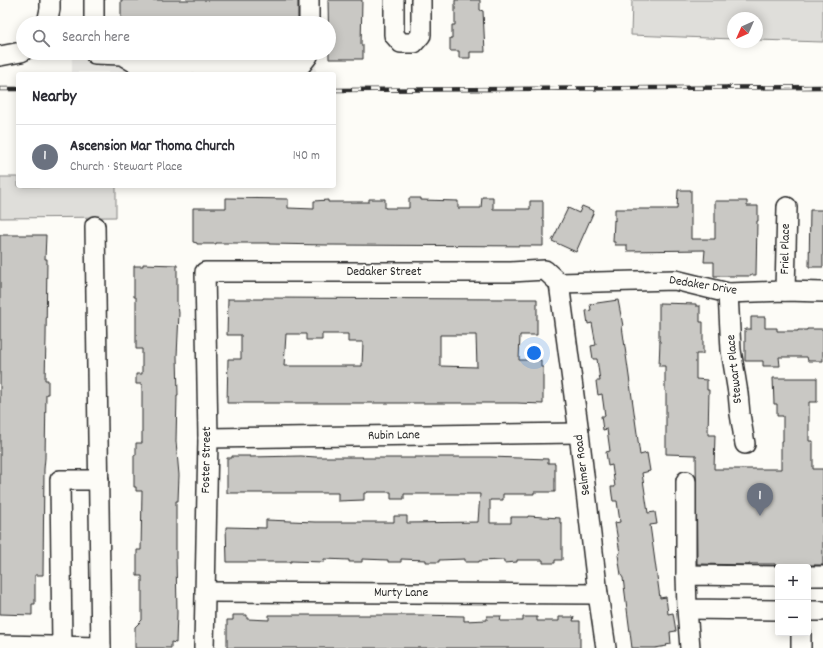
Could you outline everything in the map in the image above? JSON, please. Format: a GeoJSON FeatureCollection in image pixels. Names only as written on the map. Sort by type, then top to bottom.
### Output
{"type":"FeatureCollection","features":[{"type":"Feature","properties":{"kind":"street"},"geometry":{"type":"LineString","coordinates":[[48,16],[50,0]]}},
{"type":"Feature","properties":{"kind":"street"},"geometry":{"type":"LineString","coordinates":[[94,0],[94,16]]}},
{"type":"Feature","properties":{"kind":"street"},"geometry":{"type":"LineString","coordinates":[[309,0],[309,16]]}},
{"type":"Feature","properties":{"kind":"street"},"geometry":{"type":"LineString","coordinates":[[394,0],[394,35],[402,43],[414,43],[421,35],[421,0]]}},
{"type":"Feature","properties":{"kind":"street"},"geometry":{"type":"LineString","coordinates":[[0,56],[16,53]]}},
{"type":"Feature","properties":{"kind":"street"},"geometry":{"type":"LineString","coordinates":[[130,60],[137,64],[301,65],[305,60]]}},
{"type":"Feature","properties":{"kind":"street","name":"Friel Place"},"geometry":{"type":"LineString","coordinates":[[785,291],[787,207]]}},
{"type":"Feature","properties":{"kind":"street"},"geometry":{"type":"LineString","coordinates":[[0,646],[101,647],[95,226]]}},
{"type":"Feature","properties":{"kind":"street","name":"Dedaker Street"},"geometry":{"type":"LineString","coordinates":[[204,272],[511,272],[545,270],[559,283]]}},
{"type":"Feature","properties":{"kind":"street","name":"Foster Street"},"geometry":{"type":"LineString","coordinates":[[204,272],[208,438],[204,648]]}},
{"type":"Feature","properties":{"kind":"street","name":"Dedaker Drive"},"geometry":{"type":"LineString","coordinates":[[559,283],[675,280],[728,293],[785,291],[823,292]]}},
{"type":"Feature","properties":{"kind":"street","name":"Selmer Road"},"geometry":{"type":"LineString","coordinates":[[559,283],[606,648]]}},
{"type":"Feature","properties":{"kind":"street","name":"Stewart Place"},"geometry":{"type":"LineString","coordinates":[[728,293],[731,350],[745,444]]}},
{"type":"Feature","properties":{"kind":"street","name":"Rubin Lane"},"geometry":{"type":"LineString","coordinates":[[208,438],[579,433]]}},
{"type":"Feature","properties":{"kind":"street"},"geometry":{"type":"LineString","coordinates":[[62,646],[60,480],[99,480]]}},
{"type":"Feature","properties":{"kind":"street"},"geometry":{"type":"LineString","coordinates":[[686,481],[686,575],[690,648]]}},
{"type":"Feature","properties":{"kind":"street"},"geometry":{"type":"LineString","coordinates":[[686,575],[775,576]]}},
{"type":"Feature","properties":{"kind":"street"},"geometry":{"type":"LineString","coordinates":[[811,576],[823,576]]}},
{"type":"Feature","properties":{"kind":"street","name":"Murty Lane"},"geometry":{"type":"LineString","coordinates":[[204,592],[598,594]]}},
{"type":"Feature","properties":{"kind":"street"},"geometry":{"type":"LineString","coordinates":[[687,609],[775,610]]}},
{"type":"Feature","properties":{"kind":"street"},"geometry":{"type":"LineString","coordinates":[[811,611],[823,611]]}},
{"type":"Feature","properties":{"kind":"street"},"geometry":{"type":"LineString","coordinates":[[801,636],[801,648]]}},
{"type":"Feature","properties":{"kind":"shaded area"},"geometry":{"type":"Polygon","coordinates":[[[632,0],[823,0],[823,42],[763,40],[763,12],[727,12],[727,39],[631,35],[632,0]]]}},
{"type":"Feature","properties":{"kind":"shaded area"},"geometry":{"type":"Polygon","coordinates":[[[72,60],[316,60],[316,72],[72,72],[72,60]]]}},
{"type":"Feature","properties":{"kind":"shaded area"},"geometry":{"type":"Polygon","coordinates":[[[0,177],[16,177],[16,188],[116,188],[116,217],[0,218],[0,177]]]}},
{"type":"Feature","properties":{"kind":"building"},"geometry":{"type":"Polygon","coordinates":[[[121,0],[298,0],[298,16],[121,16],[121,0]]]}},
{"type":"Feature","properties":{"kind":"building"},"geometry":{"type":"Polygon","coordinates":[[[328,0],[362,0],[361,45],[363,45],[363,59],[336,59],[336,16],[328,16],[328,0]]]}},
{"type":"Feature","properties":{"kind":"building"},"geometry":{"type":"Polygon","coordinates":[[[455,0],[480,0],[480,10],[483,11],[485,52],[470,52],[470,58],[459,58],[459,51],[450,51],[452,25],[455,25],[455,0]]]}},
{"type":"Feature","properties":{"kind":"building"},"geometry":{"type":"Polygon","coordinates":[[[678,190],[691,190],[691,239],[715,239],[715,201],[747,201],[747,206],[758,206],[756,275],[714,276],[714,262],[704,262],[705,250],[627,251],[627,245],[615,245],[615,242],[613,242],[615,209],[677,209],[678,190]]]}},
{"type":"Feature","properties":{"kind":"building"},"geometry":{"type":"Polygon","coordinates":[[[482,197],[493,197],[493,209],[530,209],[530,201],[543,201],[543,246],[327,245],[269,243],[197,244],[193,242],[193,208],[226,208],[226,198],[288,199],[288,208],[314,209],[314,201],[328,200],[328,202],[369,202],[369,199],[385,199],[385,208],[409,208],[409,198],[421,198],[421,200],[458,201],[458,208],[481,208],[482,197]]]}},
{"type":"Feature","properties":{"kind":"building"},"geometry":{"type":"Polygon","coordinates":[[[582,206],[594,211],[576,252],[552,241],[568,208],[579,213],[582,206]]]}},
{"type":"Feature","properties":{"kind":"building"},"geometry":{"type":"Polygon","coordinates":[[[810,210],[823,210],[823,267],[809,267],[810,210]]]}},
{"type":"Feature","properties":{"kind":"building"},"geometry":{"type":"Polygon","coordinates":[[[0,235],[46,235],[45,380],[48,380],[48,394],[46,394],[43,575],[35,575],[35,604],[32,604],[32,615],[0,614],[0,235]]]}},
{"type":"Feature","properties":{"kind":"building"},"geometry":{"type":"Polygon","coordinates":[[[143,264],[177,265],[177,305],[179,313],[176,441],[179,475],[178,501],[176,501],[177,613],[176,643],[171,642],[171,648],[135,648],[135,627],[142,620],[142,576],[137,576],[137,550],[141,550],[142,491],[136,491],[136,487],[134,487],[134,455],[136,455],[136,443],[142,443],[142,384],[136,384],[136,374],[142,374],[142,349],[136,349],[136,297],[134,297],[134,266],[143,266],[143,264]]]}},
{"type":"Feature","properties":{"kind":"building"},"geometry":{"type":"Polygon","coordinates":[[[228,299],[537,299],[537,335],[520,335],[519,360],[541,360],[541,367],[543,367],[543,404],[227,403],[228,359],[241,359],[241,335],[227,335],[228,299]],[[286,334],[284,366],[362,366],[363,342],[348,342],[348,334],[322,334],[322,340],[306,340],[306,334],[286,334]],[[440,335],[440,366],[477,367],[476,335],[440,335]]]}},
{"type":"Feature","properties":{"kind":"building"},"geometry":{"type":"Polygon","coordinates":[[[618,300],[623,326],[640,455],[647,453],[650,471],[642,473],[648,513],[655,512],[657,524],[650,525],[660,598],[666,597],[668,614],[673,613],[676,631],[670,632],[671,644],[655,648],[632,648],[623,578],[621,575],[618,555],[620,553],[615,523],[620,522],[617,501],[613,501],[612,495],[611,487],[615,487],[612,465],[608,466],[606,452],[610,451],[607,429],[603,430],[601,416],[605,416],[602,394],[598,395],[597,389],[596,381],[600,381],[597,359],[593,359],[591,346],[596,345],[592,323],[588,324],[586,311],[591,310],[590,304],[618,300]]]}},
{"type":"Feature","properties":{"kind":"building"},"geometry":{"type":"Polygon","coordinates":[[[659,303],[696,304],[696,306],[700,306],[700,322],[703,322],[703,354],[696,354],[696,379],[707,380],[707,390],[709,390],[708,435],[715,435],[714,469],[781,469],[783,416],[777,416],[777,404],[774,404],[773,378],[817,378],[817,402],[809,402],[809,441],[813,441],[813,469],[823,469],[823,565],[697,564],[696,455],[666,454],[665,366],[659,366],[659,303]]]}},
{"type":"Feature","properties":{"kind":"building"},"geometry":{"type":"Polygon","coordinates":[[[751,317],[765,317],[765,328],[777,328],[777,331],[823,329],[823,361],[808,361],[807,357],[779,357],[780,366],[763,366],[763,361],[745,361],[745,329],[751,329],[751,317]]]}},
{"type":"Feature","properties":{"kind":"building"},"geometry":{"type":"Polygon","coordinates":[[[232,456],[363,457],[362,458],[490,457],[548,459],[548,463],[555,463],[555,492],[503,494],[503,500],[490,500],[490,523],[511,523],[511,517],[528,516],[560,518],[560,523],[562,523],[562,560],[555,560],[555,563],[543,563],[543,560],[517,560],[517,562],[504,563],[504,560],[465,562],[465,559],[439,560],[439,562],[401,559],[401,562],[388,562],[388,560],[362,559],[362,562],[349,562],[349,560],[324,559],[324,562],[227,562],[226,527],[266,528],[266,520],[315,522],[394,522],[394,516],[407,516],[407,523],[478,522],[480,494],[404,494],[404,499],[391,499],[391,492],[367,492],[364,493],[364,500],[338,501],[338,493],[227,493],[227,458],[232,458],[232,456]]]}},
{"type":"Feature","properties":{"kind":"building"},"geometry":{"type":"Polygon","coordinates":[[[233,615],[247,615],[247,619],[269,620],[269,615],[464,616],[464,621],[487,620],[487,616],[501,616],[500,621],[523,621],[523,617],[537,617],[537,621],[559,621],[559,617],[574,617],[573,621],[580,621],[580,648],[227,648],[227,620],[233,620],[233,615]]]}},
{"type":"Feature","properties":{"kind":"railway"},"geometry":{"type":"LineString","coordinates":[[336,90],[823,87]]}},
{"type":"Feature","properties":{"kind":"railway"},"geometry":{"type":"LineString","coordinates":[[0,89],[16,89]]}},
{"type":"Feature","properties":{"kind":"place","name":"Ascension Mar Thoma Church"},"geometry":{"type":"Point","coordinates":[760,516]}}]}
